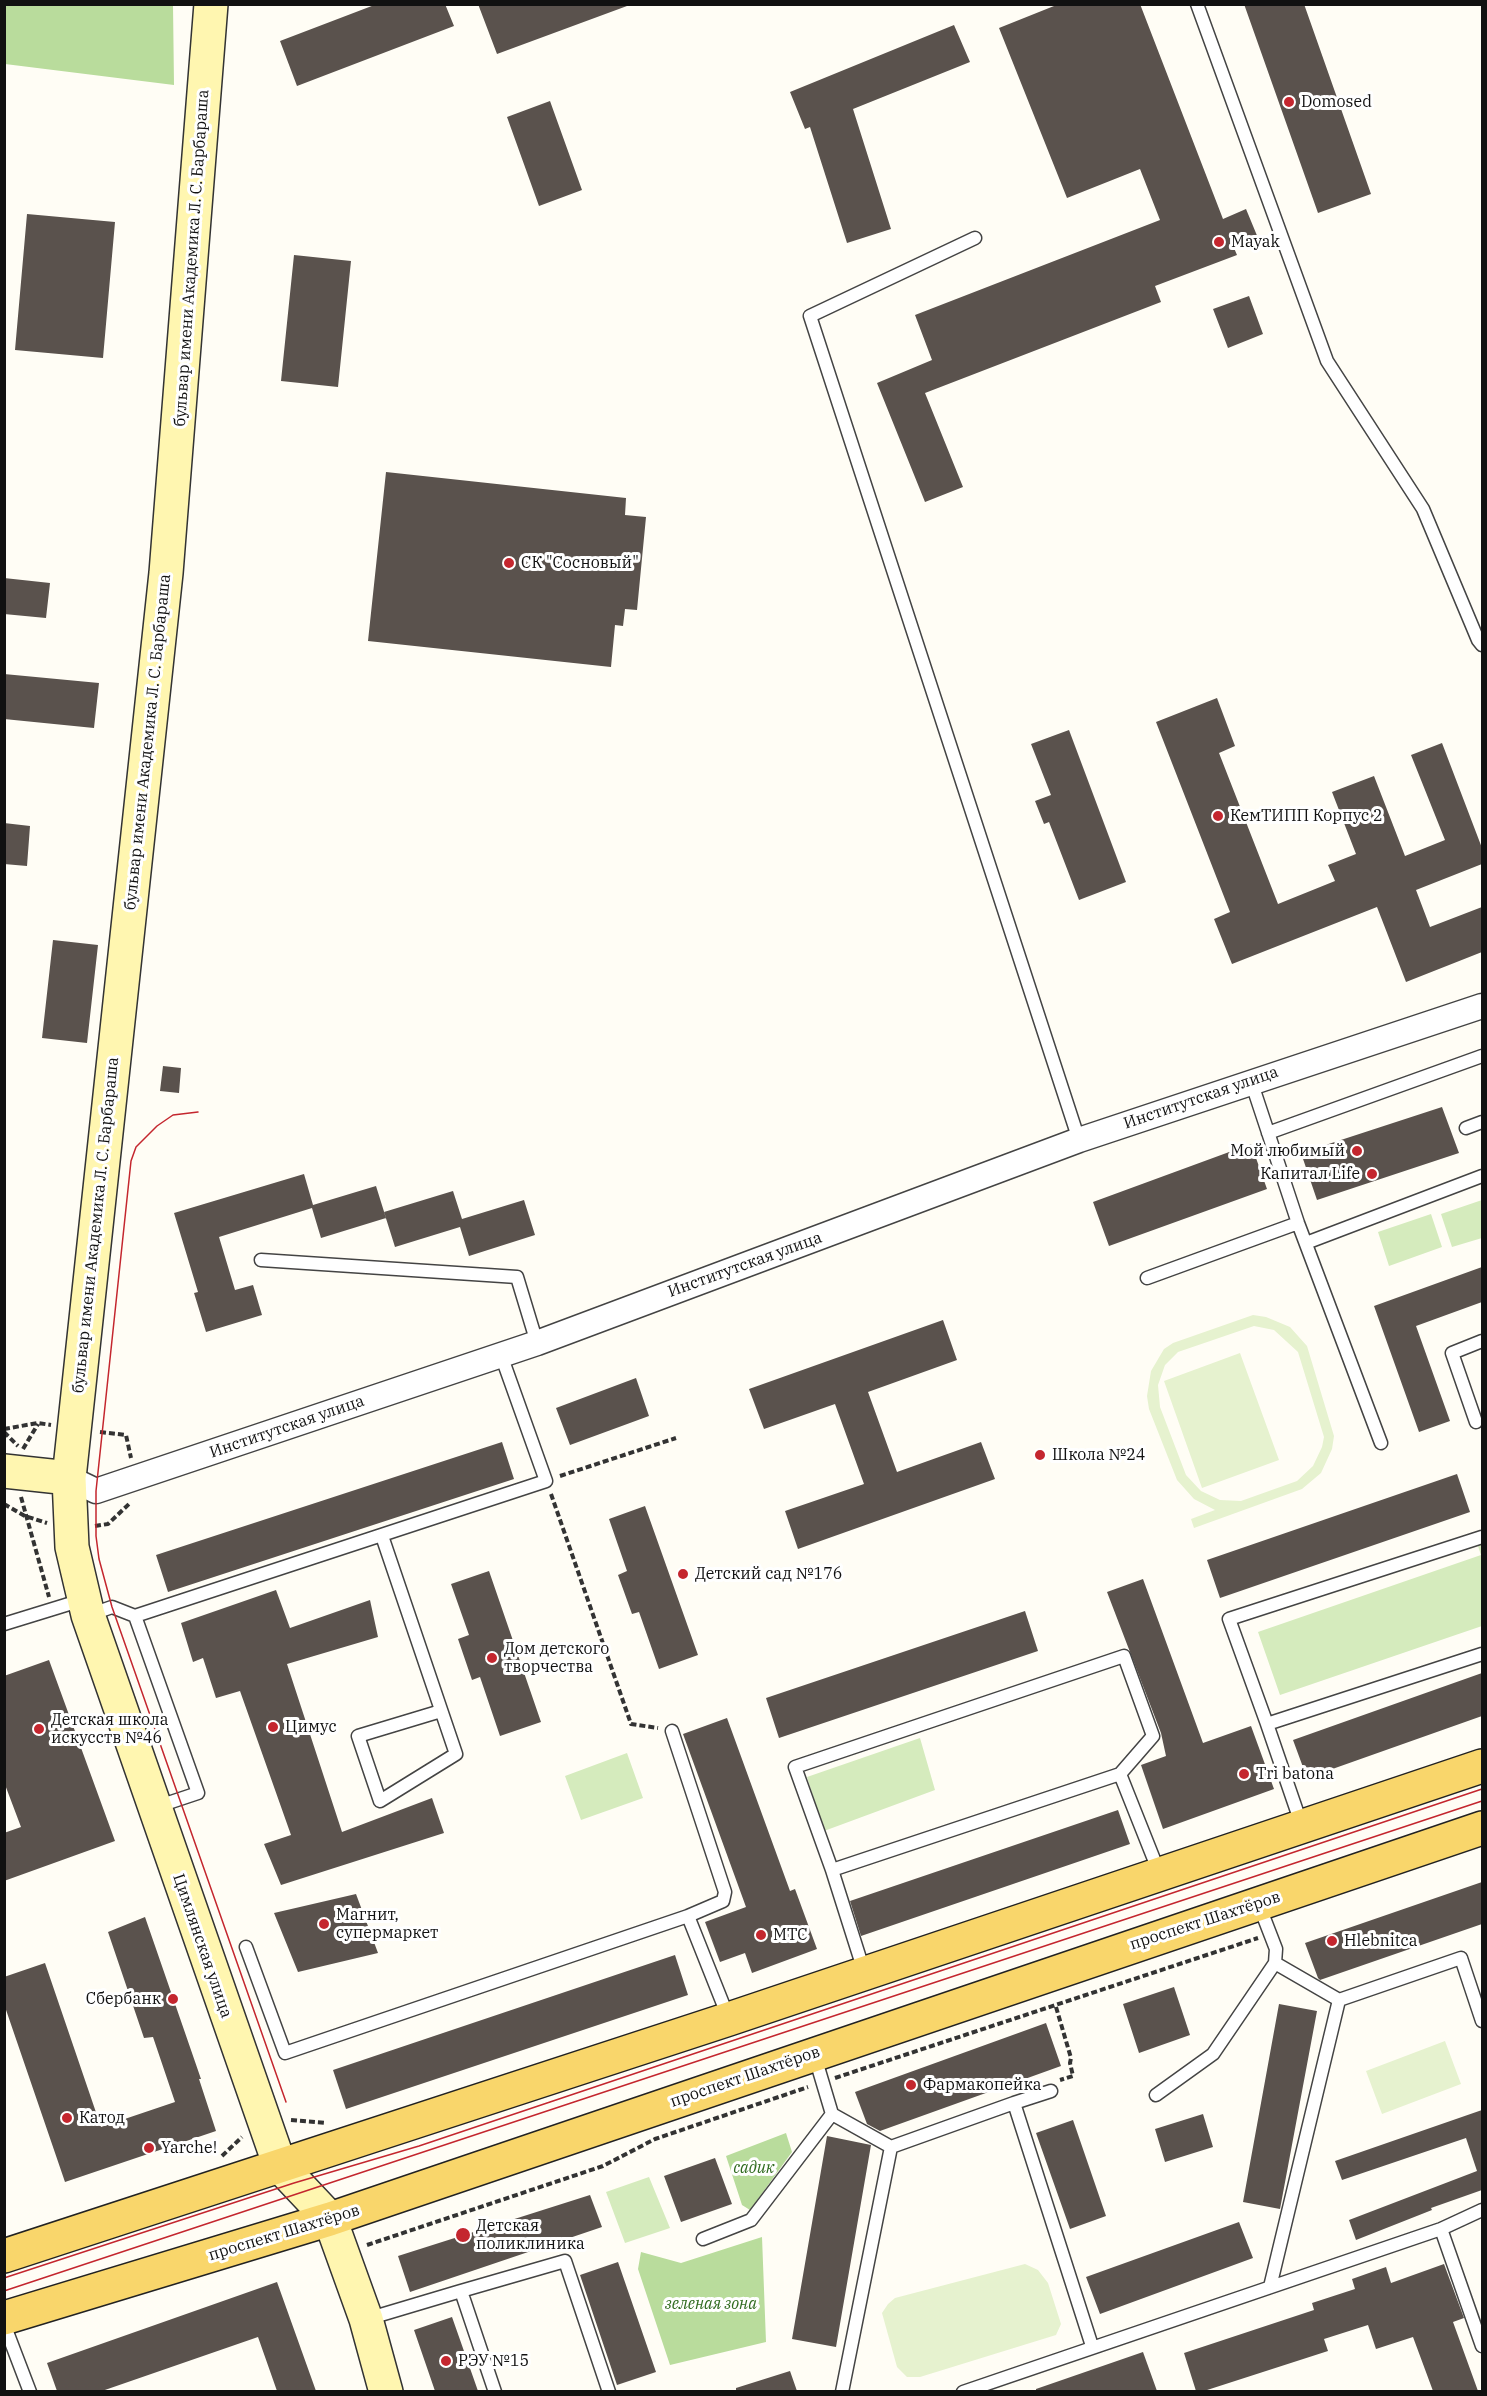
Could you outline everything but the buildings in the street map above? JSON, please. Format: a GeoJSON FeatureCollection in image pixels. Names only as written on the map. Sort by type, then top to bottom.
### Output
{"type":"FeatureCollection","features":[{"type":"Feature","properties":{"kind":"main road"},"geometry":{"type":"LineString","coordinates":[[4,2256],[729,2019],[1482,1766]]}},
{"type":"Feature","properties":{"kind":"main road","name":"проспект Шахтёров"},"geometry":{"type":"LineString","coordinates":[[4,2318],[330,2220],[814,2053],[1482,1828]]}},
{"type":"Feature","properties":{"kind":"street","name":"бульвар имени Академика Л. С. Барбараша"},"geometry":{"type":"LineString","coordinates":[[69,1478],[166,573],[211,4]]}},
{"type":"Feature","properties":{"kind":"street","name":"Институтская улица"},"geometry":{"type":"LineString","coordinates":[[12,1472],[69,1478],[96,1491],[537,1343],[1079,1140],[1482,1006]]}},
{"type":"Feature","properties":{"kind":"street","name":"Цимлянская улица"},"geometry":{"type":"LineString","coordinates":[[69,1478],[72,1547],[86,1607],[155,1807],[280,2166],[330,2220],[366,2319],[386,2391]]}},
{"type":"Feature","properties":{"kind":"lane"},"geometry":{"type":"LineString","coordinates":[[1197,4],[1327,361],[1423,509],[1482,645]]}},
{"type":"Feature","properties":{"kind":"lane"},"geometry":{"type":"LineString","coordinates":[[975,238],[810,316],[1079,1140]]}},
{"type":"Feature","properties":{"kind":"lane"},"geometry":{"type":"LineString","coordinates":[[1268,1133],[1482,1056]]}},
{"type":"Feature","properties":{"kind":"lane"},"geometry":{"type":"LineString","coordinates":[[1251,1081],[1298,1223],[1381,1443]]}},
{"type":"Feature","properties":{"kind":"lane"},"geometry":{"type":"LineString","coordinates":[[1466,1128],[1482,1122]]}},
{"type":"Feature","properties":{"kind":"lane"},"geometry":{"type":"LineString","coordinates":[[1306,1243],[1482,1176]]}},
{"type":"Feature","properties":{"kind":"lane"},"geometry":{"type":"LineString","coordinates":[[1147,1278],[1298,1223]]}},
{"type":"Feature","properties":{"kind":"lane"},"geometry":{"type":"LineString","coordinates":[[261,1260],[517,1277],[537,1343]]}},
{"type":"Feature","properties":{"kind":"lane"},"geometry":{"type":"LineString","coordinates":[[1476,1422],[1452,1353],[1482,1341]]}},
{"type":"Feature","properties":{"kind":"lane"},"geometry":{"type":"LineString","coordinates":[[4,1624],[52,1609],[112,1607],[135,1616],[546,1481],[501,1355]]}},
{"type":"Feature","properties":{"kind":"lane"},"geometry":{"type":"LineString","coordinates":[[382,1536],[456,1754],[380,1801],[358,1736],[441,1711]]}},
{"type":"Feature","properties":{"kind":"lane"},"geometry":{"type":"LineString","coordinates":[[1302,1826],[1229,1619],[1482,1537]]}},
{"type":"Feature","properties":{"kind":"lane"},"geometry":{"type":"LineString","coordinates":[[135,1616],[198,1793],[155,1807]]}},
{"type":"Feature","properties":{"kind":"lane"},"geometry":{"type":"LineString","coordinates":[[1267,1724],[1482,1654]]}},
{"type":"Feature","properties":{"kind":"lane"},"geometry":{"type":"LineString","coordinates":[[832,1870],[1120,1774],[1153,1736],[1124,1656],[795,1767],[832,1870],[864,1973]]}},
{"type":"Feature","properties":{"kind":"lane"},"geometry":{"type":"LineString","coordinates":[[246,1947],[285,2053],[688,1916],[723,1901],[725,1892],[672,1731]]}},
{"type":"Feature","properties":{"kind":"lane"},"geometry":{"type":"LineString","coordinates":[[1120,1774],[1160,1873]]}},
{"type":"Feature","properties":{"kind":"lane"},"geometry":{"type":"LineString","coordinates":[[1156,2095],[1213,2054],[1275,1964],[1276,1949],[1258,1903]]}},
{"type":"Feature","properties":{"kind":"lane"},"geometry":{"type":"LineString","coordinates":[[688,1916],[729,2019]]}},
{"type":"Feature","properties":{"kind":"lane"},"geometry":{"type":"LineString","coordinates":[[1275,1964],[1339,2001],[1461,1958],[1482,2022]]}},
{"type":"Feature","properties":{"kind":"lane"},"geometry":{"type":"LineString","coordinates":[[1270,2287],[1339,2001]]}},
{"type":"Feature","properties":{"kind":"lane"},"geometry":{"type":"LineString","coordinates":[[814,2053],[832,2114],[891,2147],[1051,2091]]}},
{"type":"Feature","properties":{"kind":"lane"},"geometry":{"type":"LineString","coordinates":[[1014,2103],[1092,2346]]}},
{"type":"Feature","properties":{"kind":"lane"},"geometry":{"type":"LineString","coordinates":[[703,2239],[751,2220],[832,2114]]}},
{"type":"Feature","properties":{"kind":"lane"},"geometry":{"type":"LineString","coordinates":[[842,2391],[891,2147]]}},
{"type":"Feature","properties":{"kind":"lane"},"geometry":{"type":"LineString","coordinates":[[963,2391],[1441,2229],[1482,2210]]}},
{"type":"Feature","properties":{"kind":"lane"},"geometry":{"type":"LineString","coordinates":[[1441,2229],[1482,2346]]}},
{"type":"Feature","properties":{"kind":"lane"},"geometry":{"type":"LineString","coordinates":[[366,2319],[565,2261],[609,2391]]}},
{"type":"Feature","properties":{"kind":"lane"},"geometry":{"type":"LineString","coordinates":[[460,2291],[495,2391]]}},
{"type":"Feature","properties":{"kind":"lane"},"geometry":{"type":"LineString","coordinates":[[4,2324],[30,2391]]}},
{"type":"Feature","properties":{"kind":"path"},"geometry":{"type":"LineString","coordinates":[[4,1432],[23,1450],[38,1423]]}},
{"type":"Feature","properties":{"kind":"path"},"geometry":{"type":"LineString","coordinates":[[672,1731],[631,1724],[546,1481],[676,1438]]}},
{"type":"Feature","properties":{"kind":"path"},"geometry":{"type":"LineString","coordinates":[[12,1472],[52,1609]]}},
{"type":"Feature","properties":{"kind":"path"},"geometry":{"type":"LineString","coordinates":[[1051,2091],[1049,2084],[1073,2076],[1071,2058],[1056,2007]]}},
{"type":"Feature","properties":{"kind":"green space"},"geometry":{"type":"Polygon","coordinates":[[[5,4],[173,5],[174,85],[5,64],[5,4]]]}},
{"type":"Feature","properties":{"kind":"green space"},"geometry":{"type":"Polygon","coordinates":[[[1482,1200],[1482,1238],[1452,1247],[1441,1214],[1482,1200]]]}},
{"type":"Feature","properties":{"kind":"green space"},"geometry":{"type":"Polygon","coordinates":[[[1431,1214],[1442,1247],[1389,1266],[1378,1232],[1431,1214]]]}},
{"type":"Feature","properties":{"kind":"green space"},"geometry":{"type":"Polygon","coordinates":[[[1253,1315],[1266,1317],[1290,1327],[1307,1346],[1334,1436],[1332,1449],[1321,1473],[1302,1489],[1194,1528],[1191,1519],[1215,1510],[1194,1499],[1177,1480],[1149,1409],[1147,1396],[1151,1371],[1164,1349],[1173,1343],[1253,1315]],[[1254,1326],[1178,1352],[1165,1365],[1158,1385],[1160,1407],[1186,1475],[1201,1491],[1220,1500],[1241,1501],[1297,1481],[1313,1466],[1322,1447],[1324,1437],[1298,1352],[1274,1330],[1254,1326]]]}},
{"type":"Feature","properties":{"kind":"green space"},"geometry":{"type":"Polygon","coordinates":[[[1240,1353],[1279,1460],[1202,1488],[1164,1381],[1240,1353]]]}},
{"type":"Feature","properties":{"kind":"green space"},"geometry":{"type":"Polygon","coordinates":[[[1482,1544],[1482,1626],[1280,1695],[1258,1632],[1481,1555],[1478,1546],[1482,1544]]]}},
{"type":"Feature","properties":{"kind":"green space"},"geometry":{"type":"Polygon","coordinates":[[[920,1738],[935,1790],[824,1831],[807,1777],[920,1738]]]}},
{"type":"Feature","properties":{"kind":"green space"},"geometry":{"type":"Polygon","coordinates":[[[627,1753],[643,1798],[581,1820],[565,1776],[627,1753]]]}},
{"type":"Feature","properties":{"kind":"green space"},"geometry":{"type":"Polygon","coordinates":[[[1445,2041],[1461,2084],[1382,2114],[1366,2071],[1445,2041]]]}},
{"type":"Feature","properties":{"kind":"green space","name":"садик"},"geometry":{"type":"Polygon","coordinates":[[[786,2133],[792,2152],[750,2210],[742,2205],[726,2156],[786,2133]]]}},
{"type":"Feature","properties":{"kind":"green space"},"geometry":{"type":"Polygon","coordinates":[[[649,2177],[670,2228],[625,2243],[606,2192],[649,2177]]]}},
{"type":"Feature","properties":{"kind":"green space","name":"зеленая зона"},"geometry":{"type":"Polygon","coordinates":[[[762,2237],[766,2342],[670,2365],[638,2269],[641,2252],[681,2263],[762,2237]]]}},
{"type":"Feature","properties":{"kind":"green space"},"geometry":{"type":"Polygon","coordinates":[[[1025,2264],[1038,2270],[1048,2283],[1061,2324],[1056,2335],[920,2377],[907,2377],[897,2367],[882,2313],[895,2298],[1025,2264]]]}},
{"type":"Feature","properties":{"kind":"tram line"},"geometry":{"type":"LineString","coordinates":[[198,1112],[173,1115],[157,1126],[136,1147],[131,1161],[96,1491],[96,1536],[99,1559],[112,1607],[286,2102]]}},
{"type":"Feature","properties":{"kind":"tram line"},"geometry":{"type":"LineString","coordinates":[[4,2278],[294,2183],[419,2146],[1482,1789]]}},
{"type":"Feature","properties":{"kind":"tram line"},"geometry":{"type":"LineString","coordinates":[[4,2291],[1482,1801]]}},
{"type":"Feature","properties":{"kind":"place","name":"Domosed"},"geometry":{"type":"Point","coordinates":[1289,102]}},
{"type":"Feature","properties":{"kind":"place","name":"Mayak"},"geometry":{"type":"Point","coordinates":[1219,242]}},
{"type":"Feature","properties":{"kind":"place","name":"СК \"Сосновый\""},"geometry":{"type":"Point","coordinates":[509,563]}},
{"type":"Feature","properties":{"kind":"place","name":"КемТИПП Корпус 2"},"geometry":{"type":"Point","coordinates":[1218,816]}},
{"type":"Feature","properties":{"kind":"place","name":"Мой любимый"},"geometry":{"type":"Point","coordinates":[1357,1151]}},
{"type":"Feature","properties":{"kind":"place","name":"Капитал Life"},"geometry":{"type":"Point","coordinates":[1372,1174]}},
{"type":"Feature","properties":{"kind":"place","name":"Школа №24"},"geometry":{"type":"Point","coordinates":[1040,1455]}},
{"type":"Feature","properties":{"kind":"place","name":"Детский сад №176"},"geometry":{"type":"Point","coordinates":[683,1574]}},
{"type":"Feature","properties":{"kind":"place","name":"Дом детского творчества"},"geometry":{"type":"Point","coordinates":[492,1658]}},
{"type":"Feature","properties":{"kind":"place","name":"Цимус"},"geometry":{"type":"Point","coordinates":[273,1727]}},
{"type":"Feature","properties":{"kind":"place","name":"Детская школа искусств №46"},"geometry":{"type":"Point","coordinates":[39,1729]}},
{"type":"Feature","properties":{"kind":"place","name":"Tri batona"},"geometry":{"type":"Point","coordinates":[1244,1774]}},
{"type":"Feature","properties":{"kind":"place","name":"Магнит, супермаркет"},"geometry":{"type":"Point","coordinates":[324,1924]}},
{"type":"Feature","properties":{"kind":"place","name":"МТС"},"geometry":{"type":"Point","coordinates":[761,1935]}},
{"type":"Feature","properties":{"kind":"place","name":"Hlebnitca"},"geometry":{"type":"Point","coordinates":[1332,1941]}},
{"type":"Feature","properties":{"kind":"place","name":"Сбербанк"},"geometry":{"type":"Point","coordinates":[173,1999]}},
{"type":"Feature","properties":{"kind":"place","name":"Фармакопейка"},"geometry":{"type":"Point","coordinates":[911,2085]}},
{"type":"Feature","properties":{"kind":"place","name":"Катод"},"geometry":{"type":"Point","coordinates":[67,2118]}},
{"type":"Feature","properties":{"kind":"place","name":"Yarche!"},"geometry":{"type":"Point","coordinates":[149,2148]}},
{"type":"Feature","properties":{"kind":"place","name":"Детская поликлиника"},"geometry":{"type":"Point","coordinates":[463,2235]}},
{"type":"Feature","properties":{"kind":"place","name":"РЭУ №15"},"geometry":{"type":"Point","coordinates":[446,2361]}}]}
